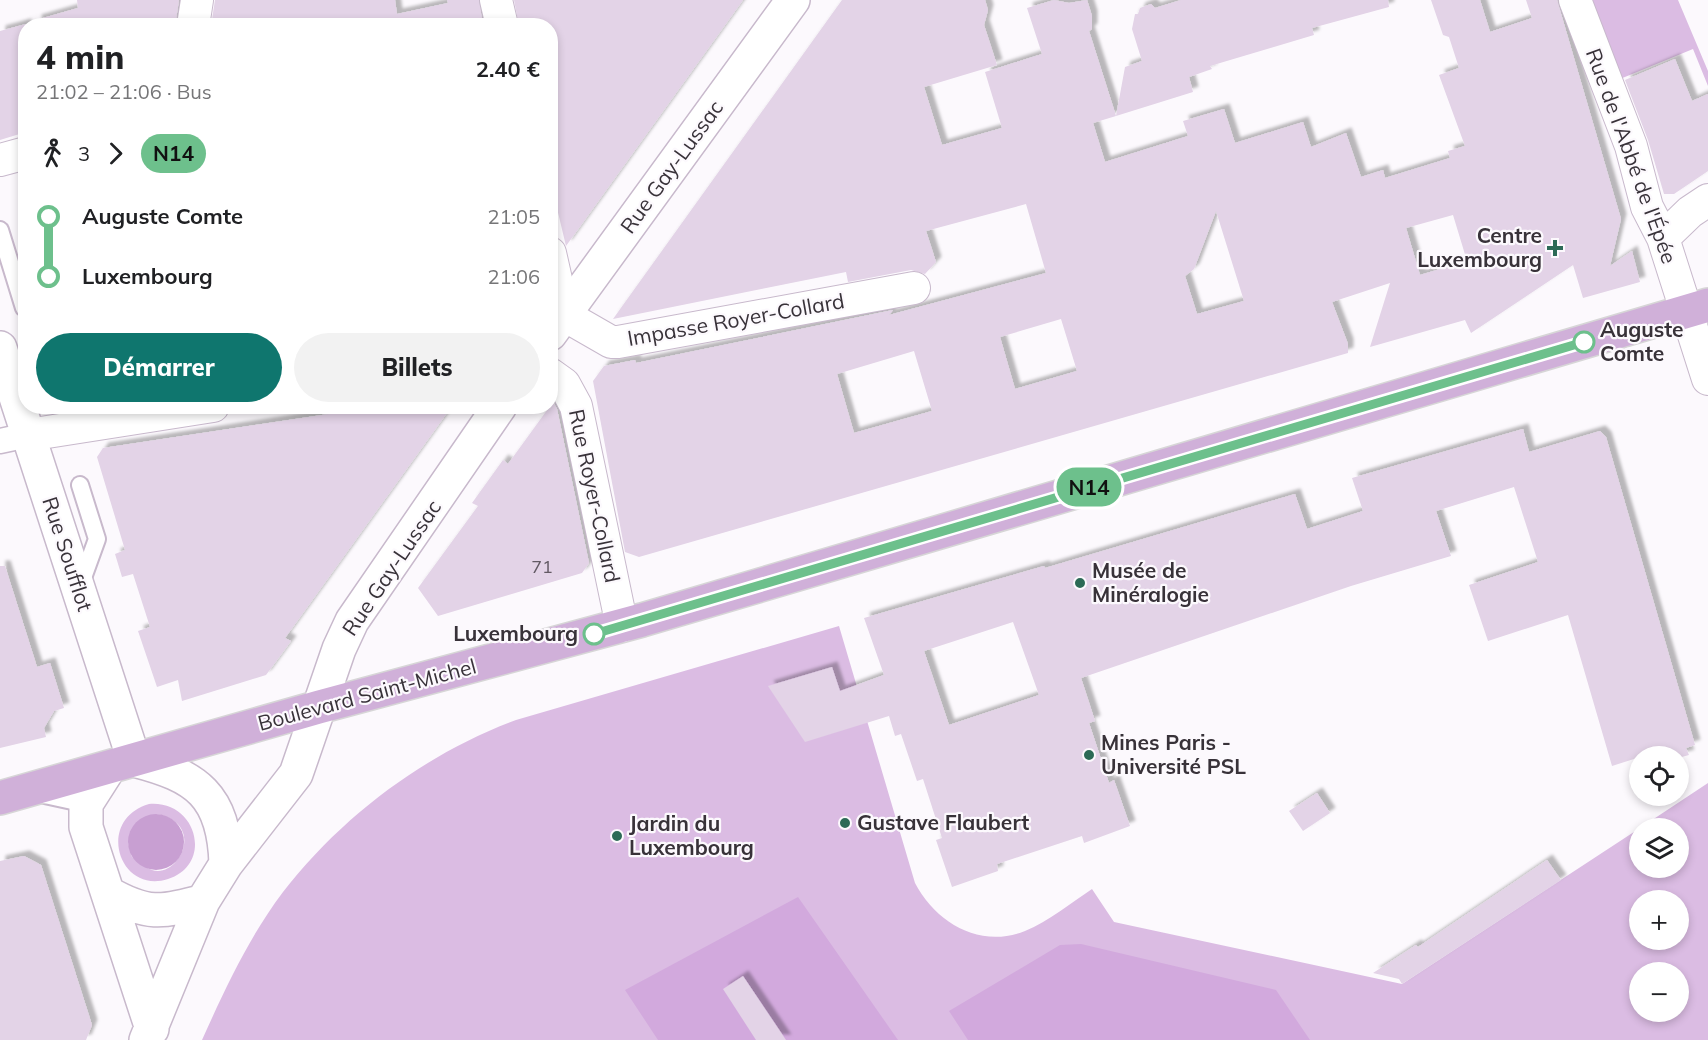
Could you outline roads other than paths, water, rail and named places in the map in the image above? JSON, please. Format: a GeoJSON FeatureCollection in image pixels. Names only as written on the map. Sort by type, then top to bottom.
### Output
{"type":"FeatureCollection","features":[{"type":"Feature","properties":{"kind":"main road","name":"Boulevard Saint-Michel"},"geometry":{"type":"LineString","coordinates":[[14,795],[319,707],[622,626],[1697,308]]}},
{"type":"Feature","properties":{"kind":"street"},"geometry":{"type":"LineString","coordinates":[[194,18],[197,0]]}},
{"type":"Feature","properties":{"kind":"street"},"geometry":{"type":"LineString","coordinates":[[496,0],[500,18]]}},
{"type":"Feature","properties":{"kind":"street","name":"Rue Gay-Lussac"},"geometry":{"type":"LineString","coordinates":[[558,324],[793,0]]}},
{"type":"Feature","properties":{"kind":"street","name":"Rue de l'Abbé de l'Épée"},"geometry":{"type":"LineString","coordinates":[[1575,0],[1631,146],[1647,207],[1697,308],[1708,379]]}},
{"type":"Feature","properties":{"kind":"street"},"geometry":{"type":"LineString","coordinates":[[0,160],[18,155]]}},
{"type":"Feature","properties":{"kind":"street"},"geometry":{"type":"LineString","coordinates":[[1663,238],[1690,212],[1708,200]]}},
{"type":"Feature","properties":{"kind":"street","name":"Impasse Royer-Collard"},"geometry":{"type":"LineString","coordinates":[[558,325],[611,342],[618,342],[915,288]]}},
{"type":"Feature","properties":{"kind":"street","name":"Rue Soufflot"},"geometry":{"type":"LineString","coordinates":[[0,348],[14,438],[79,590],[122,764]]}},
{"type":"Feature","properties":{"kind":"street","name":"Rue Royer-Collard"},"geometry":{"type":"LineString","coordinates":[[558,380],[564,384],[576,406],[622,626]]}},
{"type":"Feature","properties":{"kind":"street"},"geometry":{"type":"LineString","coordinates":[[14,438],[163,414]]}},
{"type":"Feature","properties":{"kind":"street","name":"Rue Gay-Lussac"},"geometry":{"type":"LineString","coordinates":[[226,864],[296,774],[352,621],[494,414]]}},
{"type":"Feature","properties":{"kind":"street"},"geometry":{"type":"LineString","coordinates":[[122,764],[174,771],[186,777],[208,797],[225,834],[226,864],[203,901],[149,1034],[108,893],[86,827],[86,804],[122,764]]}},
{"type":"Feature","properties":{"kind":"street"},"geometry":{"type":"LineString","coordinates":[[108,893],[142,910],[160,912],[203,901]]}},
{"type":"Feature","properties":{"kind":"lane"},"geometry":{"type":"LineString","coordinates":[[0,230],[18,288]]}},
{"type":"Feature","properties":{"kind":"lane"},"geometry":{"type":"LineString","coordinates":[[79,590],[97,539],[80,485]]}},
{"type":"Feature","properties":{"kind":"lane","name":"Boulevard Saint-Michel"},"geometry":{"type":"LineString","coordinates":[[14,795],[86,804]]}},
{"type":"Feature","properties":{"kind":"place","name":"Centre Luxembourg"},"geometry":{"type":"Point","coordinates":[1555,248]}},
{"type":"Feature","properties":{"kind":"place","name":"Auguste Comte"},"geometry":{"type":"Point","coordinates":[1584,342]}},
{"type":"Feature","properties":{"kind":"place","name":"Musée de Minéralogie"},"geometry":{"type":"Point","coordinates":[1080,583]}},
{"type":"Feature","properties":{"kind":"place","name":"Luxembourg"},"geometry":{"type":"Point","coordinates":[594,634]}},
{"type":"Feature","properties":{"kind":"place","name":"Mines Paris - Université PSL"},"geometry":{"type":"Point","coordinates":[1089,755]}},
{"type":"Feature","properties":{"kind":"place","name":"Gustave Flaubert"},"geometry":{"type":"Point","coordinates":[845,823]}},
{"type":"Feature","properties":{"kind":"place","name":"Jardin du Luxembourg"},"geometry":{"type":"Point","coordinates":[617,836]}}]}
